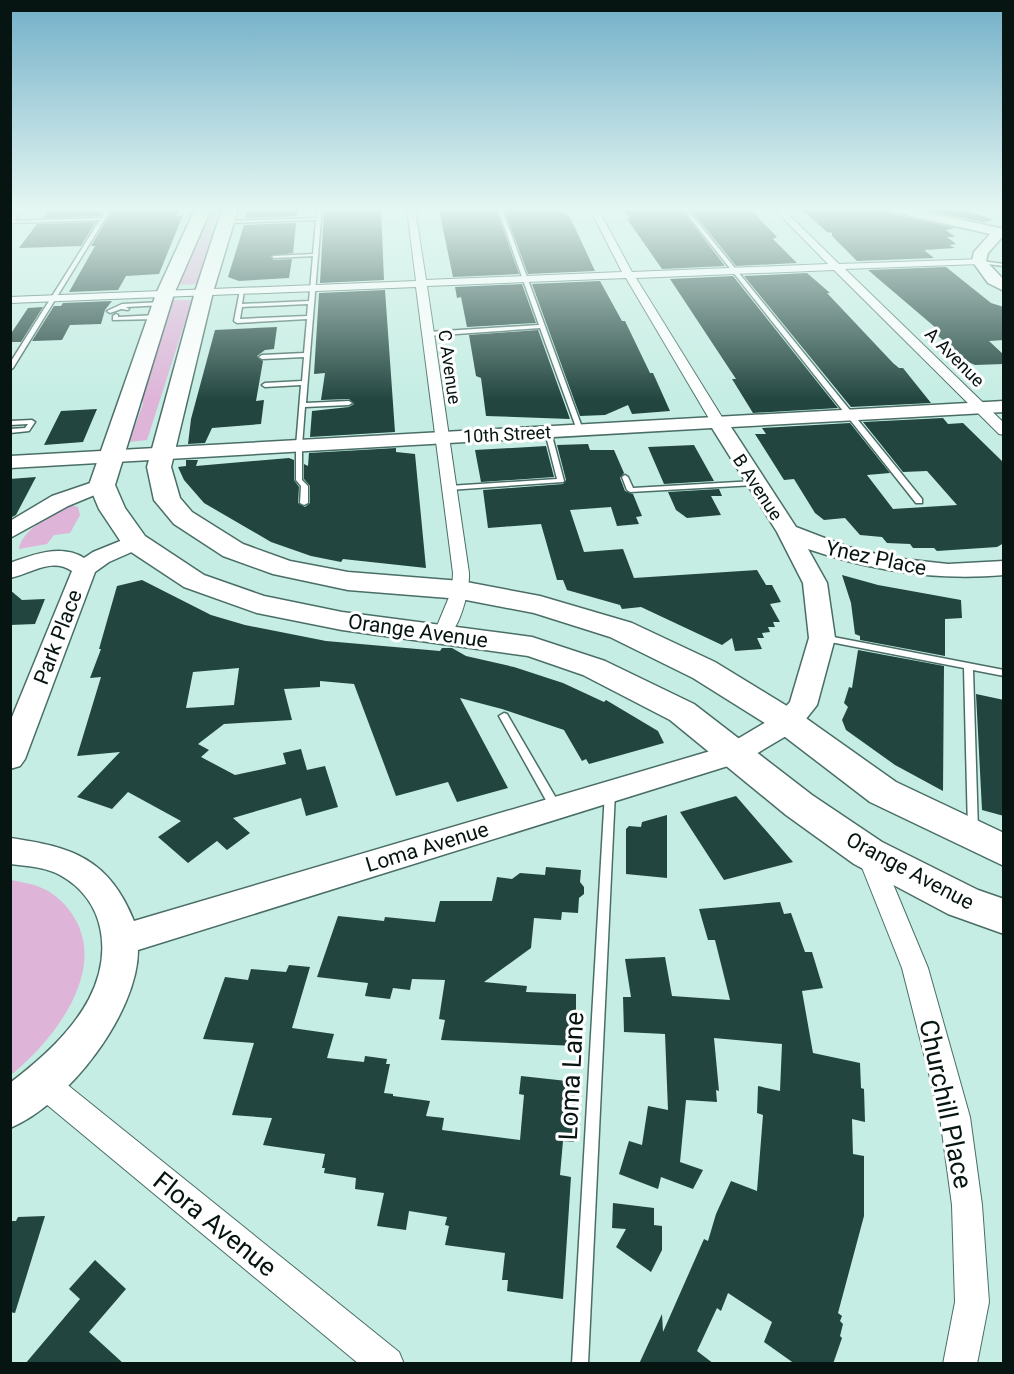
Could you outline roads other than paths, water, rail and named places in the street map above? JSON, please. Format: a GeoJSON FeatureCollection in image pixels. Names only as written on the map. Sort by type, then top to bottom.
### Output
{"type":"FeatureCollection","features":[{"type":"Feature","properties":{"kind":"highway"},"geometry":{"type":"LineString","coordinates":[[105,471],[162,305],[176,273]]}},
{"type":"Feature","properties":{"kind":"highway","name":"Orange Avenue"},"geometry":{"type":"LineString","coordinates":[[210,273],[159,467],[167,500],[183,518],[233,550],[283,568],[348,582],[461,590],[540,605],[621,630],[704,669],[788,722],[883,792],[973,838],[1004,851]]}},
{"type":"Feature","properties":{"kind":"highway","name":"Orange Avenue"},"geometry":{"type":"LineString","coordinates":[[105,471],[112,509],[135,542],[194,581],[257,604],[342,621],[443,633],[532,647],[594,668],[682,712],[799,805],[868,853],[963,902],[1004,917]]}},
{"type":"Feature","properties":{"kind":"street","name":"C Avenue"},"geometry":{"type":"LineString","coordinates":[[420,273],[461,590],[443,633]]}},
{"type":"Feature","properties":{"kind":"street"},"geometry":{"type":"LineString","coordinates":[[10,300],[128,295],[162,305],[204,292],[669,273]]}},
{"type":"Feature","properties":{"kind":"street","name":"A Avenue"},"geometry":{"type":"LineString","coordinates":[[845,273],[1004,430]]}},
{"type":"Feature","properties":{"kind":"street"},"geometry":{"type":"LineString","coordinates":[[988,273],[993,280],[1004,287]]}},
{"type":"Feature","properties":{"kind":"street","name":"B Avenue"},"geometry":{"type":"LineString","coordinates":[[629,275],[755,483],[788,532],[815,583],[822,638],[803,705],[788,722],[734,754]]}},
{"type":"Feature","properties":{"kind":"street","name":"10th Street"},"geometry":{"type":"LineString","coordinates":[[10,462],[105,471],[162,453],[1004,406]]}},
{"type":"Feature","properties":{"kind":"street"},"geometry":{"type":"LineString","coordinates":[[13,532],[105,471]]}},
{"type":"Feature","properties":{"kind":"street","name":"Ynez Place"},"geometry":{"type":"LineString","coordinates":[[788,532],[818,546],[899,567],[975,571],[1004,568]]}},
{"type":"Feature","properties":{"kind":"street","name":"Park Place"},"geometry":{"type":"LineString","coordinates":[[10,759],[85,569],[101,557],[135,542]]}},
{"type":"Feature","properties":{"kind":"street"},"geometry":{"type":"LineString","coordinates":[[10,571],[36,561],[58,558],[68,559],[85,569]]}},
{"type":"Feature","properties":{"kind":"street","name":"Loma Avenue"},"geometry":{"type":"LineString","coordinates":[[121,940],[734,754]]}},
{"type":"Feature","properties":{"kind":"street"},"geometry":{"type":"LineString","coordinates":[[10,850],[47,855],[76,867],[100,885],[115,910],[121,940],[116,974],[102,1011],[78,1048],[44,1084],[10,1108]]}},
{"type":"Feature","properties":{"kind":"street","name":"Churchill Place"},"geometry":{"type":"LineString","coordinates":[[868,853],[915,968],[955,1117],[967,1205],[972,1302],[960,1364]]}},
{"type":"Feature","properties":{"kind":"street","name":"Flora Avenue"},"geometry":{"type":"LineString","coordinates":[[44,1084],[387,1364]]}},
{"type":"Feature","properties":{"kind":"lane"},"geometry":{"type":"LineString","coordinates":[[10,368],[69,273]]}},
{"type":"Feature","properties":{"kind":"lane"},"geometry":{"type":"LineString","coordinates":[[304,503],[305,486],[299,480],[299,446],[314,273]]}},
{"type":"Feature","properties":{"kind":"lane"},"geometry":{"type":"LineString","coordinates":[[523,273],[580,430]]}},
{"type":"Feature","properties":{"kind":"lane"},"geometry":{"type":"LineString","coordinates":[[738,273],[919,501]]}},
{"type":"Feature","properties":{"kind":"lane"},"geometry":{"type":"LineString","coordinates":[[242,291],[237,321],[310,317]]}},
{"type":"Feature","properties":{"kind":"lane"},"geometry":{"type":"LineString","coordinates":[[119,312],[128,295]]}},
{"type":"Feature","properties":{"kind":"lane"},"geometry":{"type":"LineString","coordinates":[[240,306],[311,302]]}},
{"type":"Feature","properties":{"kind":"lane"},"geometry":{"type":"LineString","coordinates":[[162,305],[119,312],[108,314],[119,312],[162,305]]}},
{"type":"Feature","properties":{"kind":"lane"},"geometry":{"type":"LineString","coordinates":[[119,312],[127,313],[119,312]]}},
{"type":"Feature","properties":{"kind":"lane"},"geometry":{"type":"LineString","coordinates":[[428,334],[542,326]]}},
{"type":"Feature","properties":{"kind":"lane"},"geometry":{"type":"LineString","coordinates":[[262,357],[307,355]]}},
{"type":"Feature","properties":{"kind":"lane"},"geometry":{"type":"LineString","coordinates":[[265,385],[304,383]]}},
{"type":"Feature","properties":{"kind":"lane"},"geometry":{"type":"LineString","coordinates":[[302,405],[349,403]]}},
{"type":"Feature","properties":{"kind":"lane"},"geometry":{"type":"LineString","coordinates":[[10,423],[32,422],[27,430],[10,431]]}},
{"type":"Feature","properties":{"kind":"lane"},"geometry":{"type":"LineString","coordinates":[[449,488],[561,481],[548,432]]}},
{"type":"Feature","properties":{"kind":"lane"},"geometry":{"type":"LineString","coordinates":[[625,477],[630,490],[755,483]]}},
{"type":"Feature","properties":{"kind":"lane"},"geometry":{"type":"LineString","coordinates":[[822,638],[1004,673]]}},
{"type":"Feature","properties":{"kind":"lane"},"geometry":{"type":"LineString","coordinates":[[968,666],[973,838]]}},
{"type":"Feature","properties":{"kind":"lane"},"geometry":{"type":"LineString","coordinates":[[504,716],[556,808]]}},
{"type":"Feature","properties":{"kind":"lane","name":"Loma Lane"},"geometry":{"type":"LineString","coordinates":[[580,1364],[610,792]]}}]}
